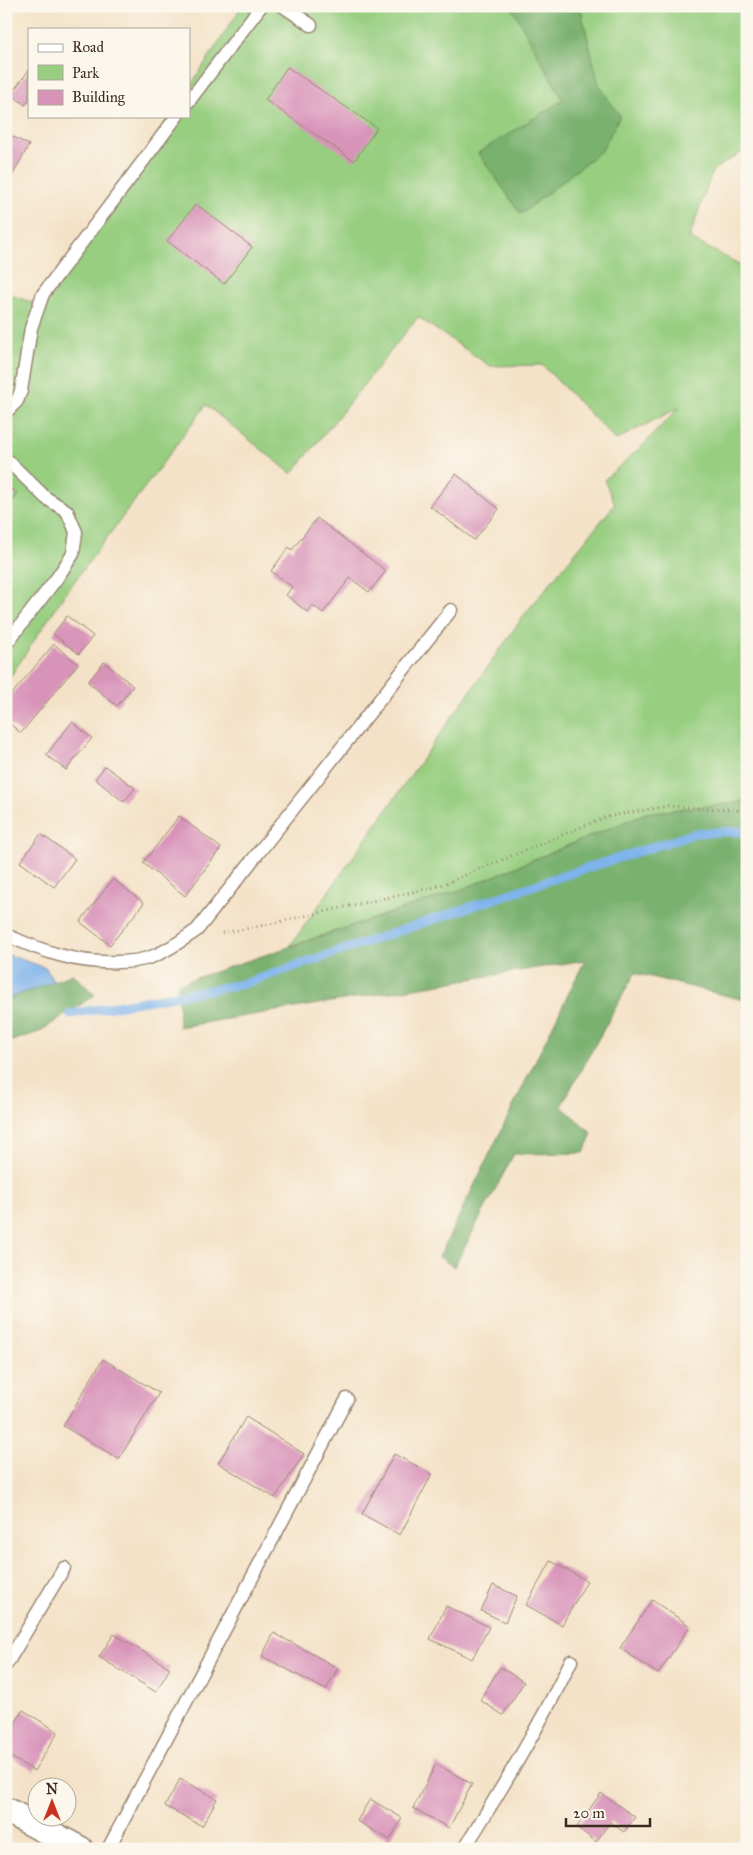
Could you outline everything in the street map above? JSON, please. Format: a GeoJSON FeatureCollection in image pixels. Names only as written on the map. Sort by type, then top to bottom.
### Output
{"type":"FeatureCollection","features":[{"type":"Feature","properties":{"kind":"street"},"geometry":{"type":"LineString","coordinates":[[6,1810],[80,1849]]}},
{"type":"Feature","properties":{"kind":"lane"},"geometry":{"type":"LineString","coordinates":[[190,101],[261,6]]}},
{"type":"Feature","properties":{"kind":"lane"},"geometry":{"type":"LineString","coordinates":[[284,6],[311,25]]}},
{"type":"Feature","properties":{"kind":"lane"},"geometry":{"type":"LineString","coordinates":[[6,412],[17,401],[21,391],[31,328],[43,294],[176,118]]}},
{"type":"Feature","properties":{"kind":"lane"},"geometry":{"type":"LineString","coordinates":[[6,460],[46,498],[67,512],[76,532],[73,554],[6,644]]}},
{"type":"Feature","properties":{"kind":"lane"},"geometry":{"type":"LineString","coordinates":[[6,935],[49,952],[73,959],[101,963],[136,961],[150,958],[197,930],[451,610]]}},
{"type":"Feature","properties":{"kind":"lane"},"geometry":{"type":"LineString","coordinates":[[108,1849],[347,1399]]}},
{"type":"Feature","properties":{"kind":"lane"},"geometry":{"type":"LineString","coordinates":[[6,1665],[64,1568]]}},
{"type":"Feature","properties":{"kind":"lane"},"geometry":{"type":"LineString","coordinates":[[464,1849],[502,1789],[557,1691],[571,1661]]}},
{"type":"Feature","properties":{"kind":"path"},"geometry":{"type":"LineString","coordinates":[[197,930],[209,935],[256,927],[440,886],[606,817],[668,806],[747,811]]}},
{"type":"Feature","properties":{"kind":"green space"},"geometry":{"type":"Polygon","coordinates":[[[242,6],[747,6],[747,149],[713,170],[689,238],[747,268],[747,797],[743,802],[646,813],[463,889],[290,946],[525,614],[615,504],[604,480],[642,446],[680,407],[616,440],[542,365],[490,366],[418,317],[292,474],[206,405],[65,594],[6,683],[6,293],[45,307],[169,118],[190,118],[190,86],[242,6]]]}},
{"type":"Feature","properties":{"kind":"green space"},"geometry":{"type":"Polygon","coordinates":[[[511,6],[580,6],[599,85],[620,116],[602,150],[521,214],[478,153],[563,100],[511,6]]]}},
{"type":"Feature","properties":{"kind":"green space"},"geometry":{"type":"Polygon","coordinates":[[[747,797],[747,995],[744,1000],[635,973],[561,1106],[592,1133],[584,1153],[514,1154],[454,1267],[439,1257],[585,960],[179,1027],[178,984],[463,889],[646,813],[743,802],[747,797]]]}},
{"type":"Feature","properties":{"kind":"green space"},"geometry":{"type":"Polygon","coordinates":[[[73,974],[95,995],[39,1032],[6,1043],[6,999],[73,974]]]}},
{"type":"Feature","properties":{"kind":"water"},"geometry":{"type":"Polygon","coordinates":[[[6,954],[46,968],[53,982],[6,999],[6,954]]]}},
{"type":"Feature","properties":{"kind":"building"},"geometry":{"type":"Polygon","coordinates":[[[287,67],[377,128],[354,161],[265,100],[287,67]]]}},
{"type":"Feature","properties":{"kind":"building"},"geometry":{"type":"Polygon","coordinates":[[[28,71],[28,101],[25,105],[11,94],[28,71]]]}},
{"type":"Feature","properties":{"kind":"building"},"geometry":{"type":"Polygon","coordinates":[[[6,133],[29,145],[6,187],[6,133]]]}},
{"type":"Feature","properties":{"kind":"building"},"geometry":{"type":"Polygon","coordinates":[[[196,204],[252,247],[224,284],[167,241],[196,204]]]}},
{"type":"Feature","properties":{"kind":"building"},"geometry":{"type":"Polygon","coordinates":[[[456,474],[499,509],[474,540],[430,506],[456,474]]]}},
{"type":"Feature","properties":{"kind":"building"},"geometry":{"type":"Polygon","coordinates":[[[6,485],[17,493],[6,507],[6,485]]]}},
{"type":"Feature","properties":{"kind":"building"},"geometry":{"type":"Polygon","coordinates":[[[317,518],[386,571],[369,592],[350,578],[323,613],[312,605],[307,612],[286,595],[292,587],[271,571],[289,547],[292,550],[317,518]]]}},
{"type":"Feature","properties":{"kind":"building"},"geometry":{"type":"Polygon","coordinates":[[[67,616],[93,636],[79,654],[53,634],[67,616]]]}},
{"type":"Feature","properties":{"kind":"building"},"geometry":{"type":"Polygon","coordinates":[[[54,644],[78,664],[21,733],[6,721],[6,701],[54,644]]]}},
{"type":"Feature","properties":{"kind":"building"},"geometry":{"type":"Polygon","coordinates":[[[104,662],[133,686],[117,706],[88,682],[104,662]]]}},
{"type":"Feature","properties":{"kind":"building"},"geometry":{"type":"Polygon","coordinates":[[[72,722],[92,738],[66,770],[46,755],[72,722]]]}},
{"type":"Feature","properties":{"kind":"building"},"geometry":{"type":"Polygon","coordinates":[[[105,766],[135,788],[124,802],[95,779],[105,766]]]}},
{"type":"Feature","properties":{"kind":"building"},"geometry":{"type":"Polygon","coordinates":[[[179,816],[221,848],[185,896],[143,863],[179,816]]]}},
{"type":"Feature","properties":{"kind":"building"},"geometry":{"type":"Polygon","coordinates":[[[41,834],[75,859],[54,887],[20,862],[41,834]]]}},
{"type":"Feature","properties":{"kind":"building"},"geometry":{"type":"Polygon","coordinates":[[[113,879],[144,903],[110,945],[80,922],[113,879]]]}},
{"type":"Feature","properties":{"kind":"building"},"geometry":{"type":"Polygon","coordinates":[[[103,1359],[159,1393],[119,1459],[63,1426],[103,1359]]]}},
{"type":"Feature","properties":{"kind":"building"},"geometry":{"type":"Polygon","coordinates":[[[246,1417],[304,1454],[275,1498],[218,1463],[246,1417]]]}},
{"type":"Feature","properties":{"kind":"building"},"geometry":{"type":"Polygon","coordinates":[[[394,1454],[432,1474],[400,1535],[362,1514],[394,1454]]]}},
{"type":"Feature","properties":{"kind":"building"},"geometry":{"type":"Polygon","coordinates":[[[551,1561],[587,1581],[562,1625],[526,1605],[551,1561]]]}},
{"type":"Feature","properties":{"kind":"building"},"geometry":{"type":"Polygon","coordinates":[[[493,1585],[517,1596],[505,1622],[481,1611],[493,1585]]]}},
{"type":"Feature","properties":{"kind":"building"},"geometry":{"type":"Polygon","coordinates":[[[652,1600],[690,1626],[658,1674],[620,1648],[652,1600]]]}},
{"type":"Feature","properties":{"kind":"building"},"geometry":{"type":"Polygon","coordinates":[[[446,1606],[489,1627],[472,1659],[430,1639],[446,1606]]]}},
{"type":"Feature","properties":{"kind":"building"},"geometry":{"type":"Polygon","coordinates":[[[274,1633],[338,1668],[326,1690],[262,1656],[274,1633]]]}},
{"type":"Feature","properties":{"kind":"building"},"geometry":{"type":"Polygon","coordinates":[[[114,1634],[170,1668],[156,1692],[99,1657],[114,1634]]]}},
{"type":"Feature","properties":{"kind":"building"},"geometry":{"type":"Polygon","coordinates":[[[500,1667],[524,1682],[503,1715],[480,1700],[500,1667]]]}},
{"type":"Feature","properties":{"kind":"building"},"geometry":{"type":"Polygon","coordinates":[[[23,1710],[58,1732],[34,1771],[6,1754],[6,1738],[23,1710]]]}},
{"type":"Feature","properties":{"kind":"building"},"geometry":{"type":"Polygon","coordinates":[[[436,1764],[472,1784],[449,1828],[413,1808],[436,1764]]]}},
{"type":"Feature","properties":{"kind":"building"},"geometry":{"type":"Polygon","coordinates":[[[180,1779],[217,1799],[202,1826],[165,1806],[180,1779]]]}},
{"type":"Feature","properties":{"kind":"building"},"geometry":{"type":"Polygon","coordinates":[[[601,1793],[635,1817],[624,1832],[610,1822],[596,1842],[577,1827],[601,1793]]]}},
{"type":"Feature","properties":{"kind":"building"},"geometry":{"type":"Polygon","coordinates":[[[370,1799],[402,1818],[390,1840],[357,1821],[370,1799]]]}},
{"type":"Feature","properties":{"kind":"waterway"},"geometry":{"type":"LineString","coordinates":[[70,1014],[243,984],[550,880],[696,833],[747,831]]}}]}
